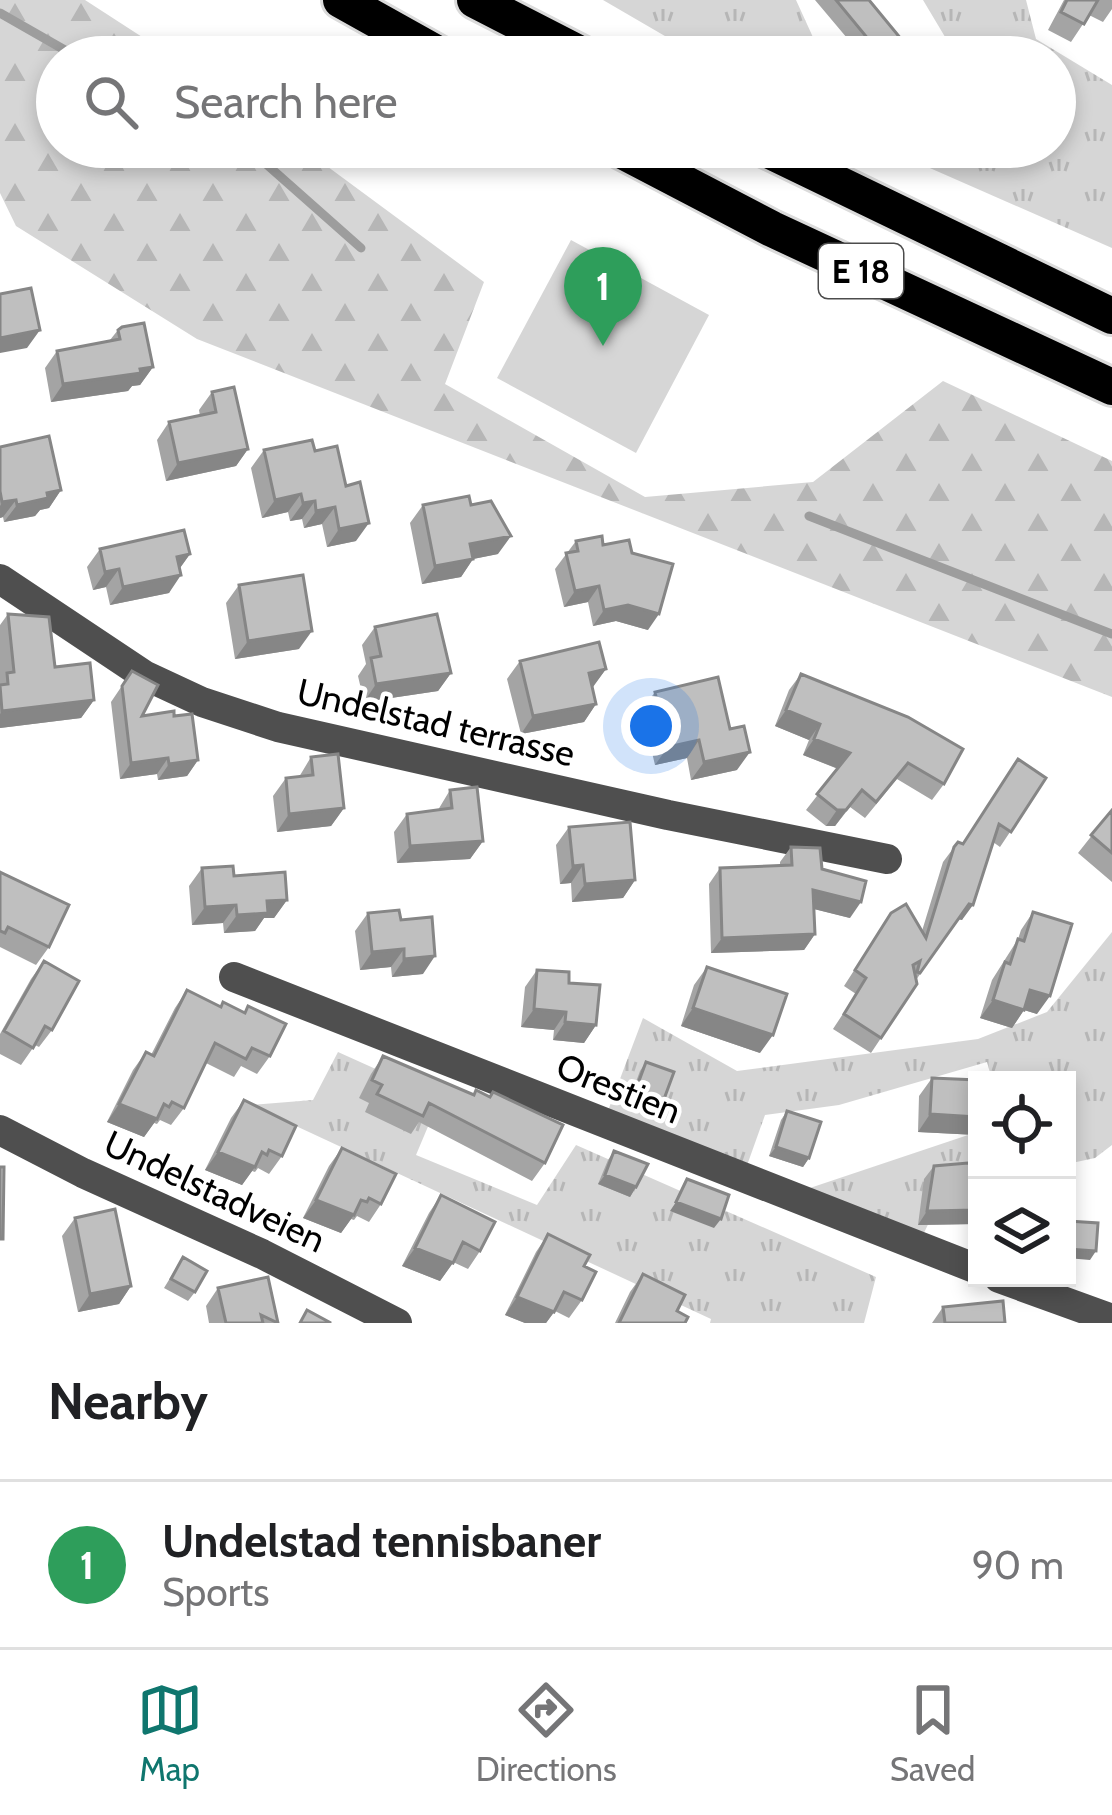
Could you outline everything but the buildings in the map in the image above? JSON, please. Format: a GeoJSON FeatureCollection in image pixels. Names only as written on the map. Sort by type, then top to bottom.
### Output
{"type":"FeatureCollection","features":[{"type":"Feature","properties":{"kind":"highway"},"geometry":{"type":"LineString","coordinates":[[341,0],[405,36]]}},
{"type":"Feature","properties":{"kind":"highway"},"geometry":{"type":"LineString","coordinates":[[475,0],[545,36]]}},
{"type":"Feature","properties":{"kind":"highway","name":"E 18"},"geometry":{"type":"LineString","coordinates":[[655,168],[772,229],[1112,387]]}},
{"type":"Feature","properties":{"kind":"highway","name":"E 18"},"geometry":{"type":"LineString","coordinates":[[806,168],[1112,316]]}},
{"type":"Feature","properties":{"kind":"street","name":"Undelstad terrasse"},"geometry":{"type":"LineString","coordinates":[[0,579],[144,675],[202,702],[278,727],[887,859]]}},
{"type":"Feature","properties":{"kind":"street","name":"Orestien"},"geometry":{"type":"LineString","coordinates":[[234,977],[968,1265]]}},
{"type":"Feature","properties":{"kind":"street","name":"Undelstadveien"},"geometry":{"type":"LineString","coordinates":[[0,1130],[397,1323]]}},
{"type":"Feature","properties":{"kind":"street"},"geometry":{"type":"LineString","coordinates":[[1024,1287],[1112,1319]]}},
{"type":"Feature","properties":{"kind":"green space"},"geometry":{"type":"Polygon","coordinates":[[[0,0],[85,0],[141,36],[36,36],[36,168],[329,168],[484,282],[445,384],[645,497],[813,482],[943,381],[1112,461],[1112,697],[197,339],[16,226],[0,193],[0,0]]]}},
{"type":"Feature","properties":{"kind":"green space"},"geometry":{"type":"Polygon","coordinates":[[[603,0],[796,0],[812,36],[665,36],[603,0]]]}},
{"type":"Feature","properties":{"kind":"green space"},"geometry":{"type":"Polygon","coordinates":[[[923,0],[1026,0],[1035,36],[944,36],[923,0]]]}},
{"type":"Feature","properties":{"kind":"green space"},"geometry":{"type":"Polygon","coordinates":[[[1076,63],[1112,85],[1112,248],[930,168],[1076,168],[1076,63]]]}},
{"type":"Feature","properties":{"kind":"green space"},"geometry":{"type":"Polygon","coordinates":[[[571,240],[709,315],[636,453],[497,378],[571,240]]]}},
{"type":"Feature","properties":{"kind":"green space"},"geometry":{"type":"Polygon","coordinates":[[[1112,932],[1112,1145],[1095,1158],[1076,1162],[1076,1071],[990,1071],[987,1062],[839,1105],[765,1115],[745,1171],[606,1116],[643,1018],[737,1071],[978,1039],[1047,1012],[1112,932]]]}},
{"type":"Feature","properties":{"kind":"green space"},"geometry":{"type":"Polygon","coordinates":[[[338,1052],[440,1098],[416,1155],[537,1205],[576,1145],[876,1277],[864,1323],[710,1323],[711,1319],[251,1105],[313,1100],[338,1052]]]}},
{"type":"Feature","properties":{"kind":"green space"},"geometry":{"type":"Polygon","coordinates":[[[968,1135],[968,1185],[945,1189],[922,1237],[798,1192],[968,1135]]]}},
{"type":"Feature","properties":{"kind":"waterway"},"geometry":{"type":"LineString","coordinates":[[0,13],[40,36]]}},
{"type":"Feature","properties":{"kind":"waterway"},"geometry":{"type":"LineString","coordinates":[[271,168],[361,248]]}},
{"type":"Feature","properties":{"kind":"waterway"},"geometry":{"type":"LineString","coordinates":[[809,516],[1112,634]]}},
{"type":"Feature","properties":{"kind":"place","name":"Undelstad tennisbaner"},"geometry":{"type":"Point","coordinates":[603,346]}}]}
